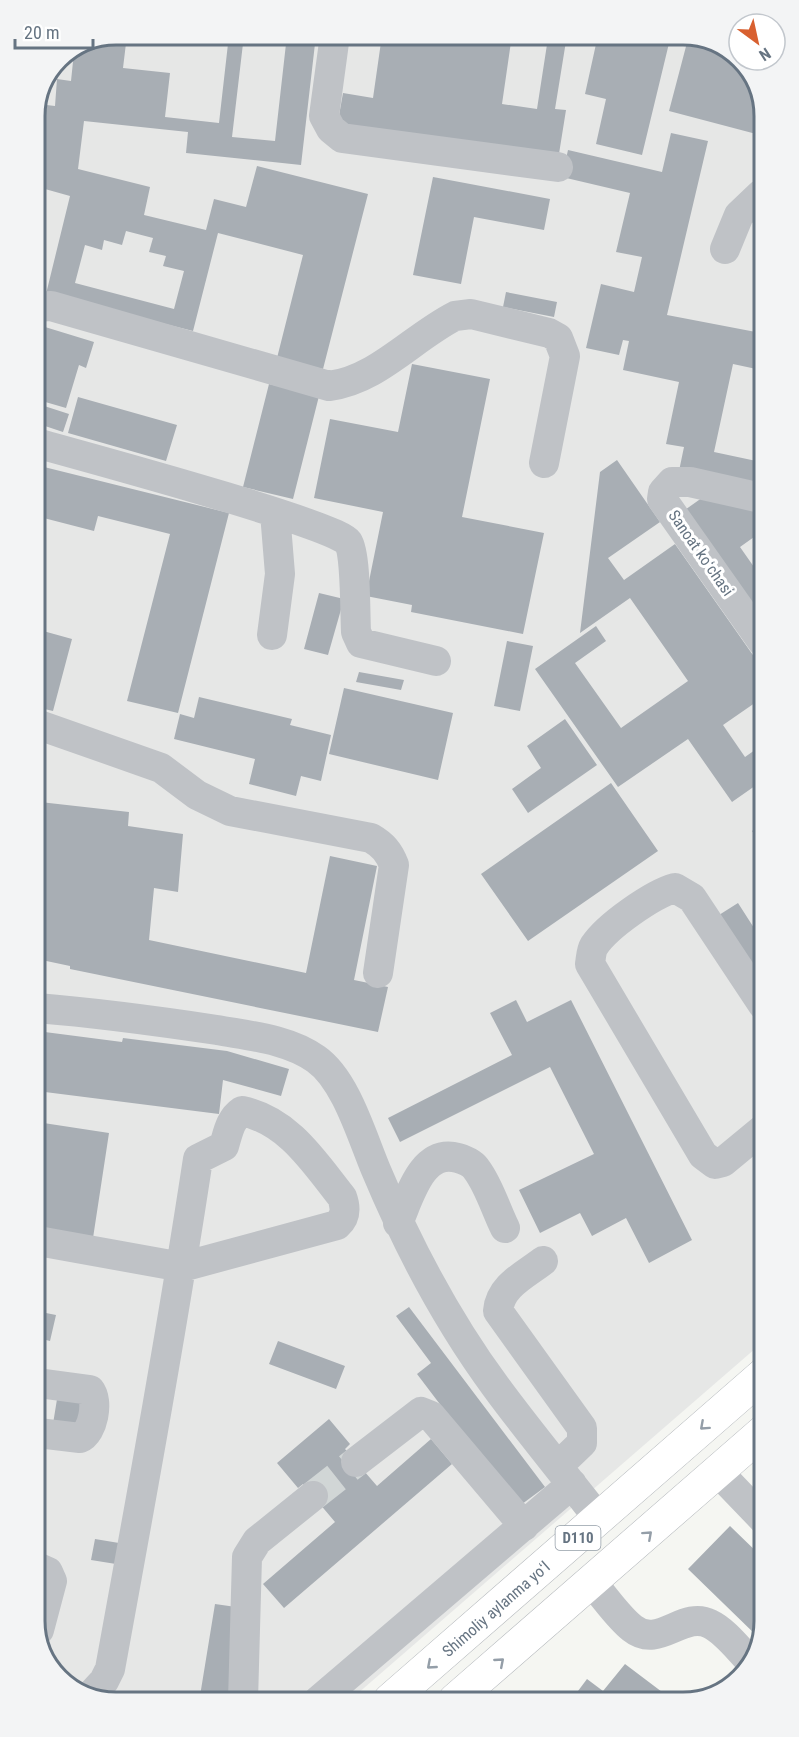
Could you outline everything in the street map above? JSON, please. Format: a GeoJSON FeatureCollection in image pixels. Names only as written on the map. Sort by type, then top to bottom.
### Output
{"type":"FeatureCollection","features":[{"type":"Feature","properties":{"kind":"main road","name":"Shimoliy aylanma yoʻl"},"geometry":{"type":"LineString","coordinates":[[399,1692],[753,1383]]}},
{"type":"Feature","properties":{"kind":"main road","name":"D110"},"geometry":{"type":"LineString","coordinates":[[464,1692],[754,1440]]}},
{"type":"Feature","properties":{"kind":"street"},"geometry":{"type":"LineString","coordinates":[[334,45],[324,116],[331,129],[342,138],[558,167]]}},
{"type":"Feature","properties":{"kind":"street"},"geometry":{"type":"LineString","coordinates":[[725,249],[739,215],[754,201]]}},
{"type":"Feature","properties":{"kind":"street"},"geometry":{"type":"LineString","coordinates":[[45,306],[51,306],[328,386],[346,384],[364,376],[455,316],[471,314],[549,333],[558,338],[566,356],[544,463]]}},
{"type":"Feature","properties":{"kind":"street"},"geometry":{"type":"LineString","coordinates":[[45,446],[275,513],[337,534],[350,544],[356,632],[361,643],[436,662]]}},
{"type":"Feature","properties":{"kind":"street","name":"Sanoat koʻchasi"},"geometry":{"type":"LineString","coordinates":[[754,496],[690,482],[672,482],[663,492],[662,499],[754,629]]}},
{"type":"Feature","properties":{"kind":"street"},"geometry":{"type":"LineString","coordinates":[[272,634],[280,574],[275,513]]}},
{"type":"Feature","properties":{"kind":"street"},"geometry":{"type":"LineString","coordinates":[[45,726],[161,768],[197,795],[230,811],[371,838],[381,844],[390,854],[394,866],[378,974]]}},
{"type":"Feature","properties":{"kind":"street"},"geometry":{"type":"LineString","coordinates":[[754,991],[692,898],[675,888],[666,891],[620,922],[603,935],[592,948],[590,964],[703,1155],[715,1164],[723,1162],[754,1136]]}},
{"type":"Feature","properties":{"kind":"street"},"geometry":{"type":"LineString","coordinates":[[45,1009],[145,1018],[268,1039],[298,1048],[318,1060],[333,1077],[349,1105],[398,1223],[424,1273],[495,1386],[599,1519]]}},
{"type":"Feature","properties":{"kind":"street"},"geometry":{"type":"LineString","coordinates":[[45,1242],[182,1267],[337,1225],[345,1214],[342,1197],[299,1143],[274,1123],[242,1111],[234,1118],[224,1146],[198,1160],[182,1267],[164,1379],[110,1668],[104,1681],[96,1689]]}},
{"type":"Feature","properties":{"kind":"street"},"geometry":{"type":"LineString","coordinates":[[398,1223],[420,1175],[427,1166],[436,1160],[453,1157],[466,1160],[477,1169],[505,1228]]}},
{"type":"Feature","properties":{"kind":"street"},"geometry":{"type":"LineString","coordinates":[[329,1692],[524,1526],[565,1475],[582,1443],[582,1428],[498,1311],[499,1298],[506,1289],[543,1261]]}},
{"type":"Feature","properties":{"kind":"street"},"geometry":{"type":"LineString","coordinates":[[45,1384],[90,1390],[95,1400],[89,1431],[85,1436],[80,1438],[45,1434]]}},
{"type":"Feature","properties":{"kind":"street"},"geometry":{"type":"LineString","coordinates":[[356,1462],[421,1412],[431,1416],[524,1526]]}},
{"type":"Feature","properties":{"kind":"street"},"geometry":{"type":"LineString","coordinates":[[718,1472],[754,1510]]}},
{"type":"Feature","properties":{"kind":"street"},"geometry":{"type":"LineString","coordinates":[[243,1692],[247,1557],[257,1541],[313,1496]]}},
{"type":"Feature","properties":{"kind":"street"},"geometry":{"type":"LineString","coordinates":[[45,1571],[52,1581],[45,1607]]}},
{"type":"Feature","properties":{"kind":"street"},"geometry":{"type":"LineString","coordinates":[[592,1583],[633,1629],[646,1635],[658,1635],[684,1623],[697,1621],[710,1624],[745,1657]]}},
{"type":"Feature","properties":{"kind":"shaded area"},"geometry":{"type":"Polygon","coordinates":[[[116,45],[688,45],[719,54],[727,61],[727,72],[738,72],[745,80],[750,93],[754,116],[754,1350],[359,1692],[111,1692],[89,1687],[80,1683],[66,1671],[54,1657],[46,1635],[45,1621],[45,111],[52,85],[69,63],[80,54],[116,45]]]}},
{"type":"Feature","properties":{"kind":"building"},"geometry":{"type":"Polygon","coordinates":[[[126,45],[123,68],[170,73],[165,117],[219,123],[228,45],[243,45],[232,137],[275,141],[286,45],[315,45],[301,165],[186,153],[188,132],[84,121],[78,169],[150,187],[144,215],[206,230],[214,199],[246,207],[257,166],[368,194],[323,369],[277,358],[303,255],[218,233],[193,331],[46,294],[70,196],[45,189],[45,111],[46,105],[55,106],[57,79],[71,81],[73,60],[80,54],[107,46],[126,45]],[[126,231],[122,245],[104,240],[102,250],[85,245],[75,283],[174,309],[184,271],[163,266],[166,256],[149,252],[153,238],[126,231]]]}},
{"type":"Feature","properties":{"kind":"building"},"geometry":{"type":"Polygon","coordinates":[[[381,45],[511,45],[502,104],[537,109],[547,45],[565,45],[555,109],[566,110],[558,160],[337,127],[343,93],[373,98],[381,45]]]}},
{"type":"Feature","properties":{"kind":"building"},"geometry":{"type":"Polygon","coordinates":[[[596,45],[669,45],[642,155],[596,144],[606,99],[585,94],[596,45]]]}},
{"type":"Feature","properties":{"kind":"building"},"geometry":{"type":"Polygon","coordinates":[[[686,45],[697,46],[719,54],[727,61],[727,72],[738,72],[745,80],[753,107],[754,133],[669,111],[686,45]]]}},
{"type":"Feature","properties":{"kind":"building"},"geometry":{"type":"Polygon","coordinates":[[[671,133],[708,141],[667,315],[754,332],[754,368],[733,364],[714,452],[754,461],[754,487],[679,471],[684,447],[666,444],[679,382],[623,370],[629,341],[623,340],[619,355],[586,348],[601,284],[634,292],[642,257],[616,252],[630,193],[562,177],[568,150],[662,172],[671,133]]]}},
{"type":"Feature","properties":{"kind":"building"},"geometry":{"type":"Polygon","coordinates":[[[433,177],[550,199],[544,230],[474,217],[461,284],[413,275],[433,177]]]}},
{"type":"Feature","properties":{"kind":"building"},"geometry":{"type":"Polygon","coordinates":[[[506,292],[557,302],[554,317],[503,307],[506,292]]]}},
{"type":"Feature","properties":{"kind":"building"},"geometry":{"type":"Polygon","coordinates":[[[45,327],[94,342],[86,368],[79,365],[66,408],[45,402],[45,327]]]}},
{"type":"Feature","properties":{"kind":"building"},"geometry":{"type":"Polygon","coordinates":[[[412,364],[490,379],[462,517],[544,533],[523,634],[411,612],[412,605],[366,596],[383,512],[314,498],[330,419],[398,432],[412,364]]]}},
{"type":"Feature","properties":{"kind":"building"},"geometry":{"type":"Polygon","coordinates":[[[269,384],[319,396],[293,499],[243,487],[269,384]]]}},
{"type":"Feature","properties":{"kind":"building"},"geometry":{"type":"Polygon","coordinates":[[[78,397],[177,425],[166,461],[68,433],[78,397]]]}},
{"type":"Feature","properties":{"kind":"building"},"geometry":{"type":"Polygon","coordinates":[[[45,406],[69,414],[63,432],[45,426],[45,406]]]}},
{"type":"Feature","properties":{"kind":"building"},"geometry":{"type":"Polygon","coordinates":[[[617,460],[660,522],[608,558],[624,580],[675,544],[754,657],[754,704],[723,725],[745,757],[754,751],[754,787],[732,802],[688,739],[618,787],[535,669],[596,626],[606,641],[575,663],[621,728],[688,681],[630,598],[580,633],[600,472],[617,460]]]}},
{"type":"Feature","properties":{"kind":"building"},"geometry":{"type":"Polygon","coordinates":[[[45,467],[229,513],[178,713],[127,701],[170,534],[98,516],[94,531],[45,518],[45,467]]]}},
{"type":"Feature","properties":{"kind":"building"},"geometry":{"type":"Polygon","coordinates":[[[706,495],[754,507],[754,537],[740,547],[754,567],[754,615],[682,512],[706,495]]]}},
{"type":"Feature","properties":{"kind":"building"},"geometry":{"type":"Polygon","coordinates":[[[319,593],[344,599],[328,655],[304,649],[319,593]]]}},
{"type":"Feature","properties":{"kind":"building"},"geometry":{"type":"Polygon","coordinates":[[[45,632],[72,639],[53,711],[45,709],[45,632]]]}},
{"type":"Feature","properties":{"kind":"building"},"geometry":{"type":"Polygon","coordinates":[[[507,641],[533,646],[520,711],[494,706],[507,641]]]}},
{"type":"Feature","properties":{"kind":"building"},"geometry":{"type":"Polygon","coordinates":[[[359,672],[404,680],[401,690],[356,682],[359,672]]]}},
{"type":"Feature","properties":{"kind":"building"},"geometry":{"type":"Polygon","coordinates":[[[344,688],[453,713],[438,780],[329,754],[344,688]]]}},
{"type":"Feature","properties":{"kind":"building"},"geometry":{"type":"Polygon","coordinates":[[[199,697],[292,719],[290,725],[331,735],[321,781],[301,776],[296,796],[249,784],[255,759],[174,739],[180,714],[194,718],[199,697]]]}},
{"type":"Feature","properties":{"kind":"building"},"geometry":{"type":"Polygon","coordinates":[[[565,719],[597,765],[528,813],[512,789],[541,768],[527,746],[565,719]]]}},
{"type":"Feature","properties":{"kind":"building"},"geometry":{"type":"Polygon","coordinates":[[[611,783],[658,851],[528,941],[481,874],[611,783]]]}},
{"type":"Feature","properties":{"kind":"building"},"geometry":{"type":"Polygon","coordinates":[[[45,803],[129,812],[128,826],[183,834],[178,892],[154,888],[149,940],[306,973],[330,856],[377,866],[354,980],[388,987],[378,1032],[70,969],[70,966],[45,961],[45,803]]]}},
{"type":"Feature","properties":{"kind":"building"},"geometry":{"type":"Polygon","coordinates":[[[738,903],[754,928],[754,970],[719,915],[738,903]]]}},
{"type":"Feature","properties":{"kind":"building"},"geometry":{"type":"Polygon","coordinates":[[[516,1000],[527,1022],[571,1000],[692,1240],[649,1263],[626,1218],[592,1236],[580,1213],[540,1233],[519,1190],[594,1154],[550,1067],[400,1142],[388,1118],[512,1055],[490,1013],[516,1000]]]}},
{"type":"Feature","properties":{"kind":"building"},"geometry":{"type":"Polygon","coordinates":[[[45,1032],[122,1042],[123,1038],[227,1051],[289,1069],[281,1096],[223,1080],[219,1114],[45,1092],[45,1032]]]}},
{"type":"Feature","properties":{"kind":"building"},"geometry":{"type":"Polygon","coordinates":[[[45,1123],[109,1133],[93,1238],[45,1230],[45,1123]]]}},
{"type":"Feature","properties":{"kind":"building"},"geometry":{"type":"Polygon","coordinates":[[[409,1307],[545,1487],[518,1507],[417,1374],[431,1363],[396,1316],[409,1307]]]}},
{"type":"Feature","properties":{"kind":"building"},"geometry":{"type":"Polygon","coordinates":[[[45,1313],[56,1315],[50,1341],[45,1340],[45,1313]]]}},
{"type":"Feature","properties":{"kind":"building"},"geometry":{"type":"Polygon","coordinates":[[[278,1341],[345,1366],[336,1389],[269,1364],[278,1341]]]}},
{"type":"Feature","properties":{"kind":"building"},"geometry":{"type":"Polygon","coordinates":[[[58,1393],[89,1399],[83,1434],[52,1430],[58,1393]]]}},
{"type":"Feature","properties":{"kind":"building"},"geometry":{"type":"Polygon","coordinates":[[[329,1419],[350,1444],[345,1449],[377,1486],[431,1439],[452,1464],[284,1608],[263,1584],[335,1522],[303,1484],[298,1488],[277,1463],[329,1419]]]}},
{"type":"Feature","properties":{"kind":"building"},"geometry":{"type":"Polygon","coordinates":[[[730,1526],[754,1549],[753,1632],[688,1569],[730,1526]]]}},
{"type":"Feature","properties":{"kind":"building"},"geometry":{"type":"Polygon","coordinates":[[[95,1539],[119,1543],[116,1564],[91,1560],[95,1539]]]}},
{"type":"Feature","properties":{"kind":"building"},"geometry":{"type":"Polygon","coordinates":[[[215,1604],[243,1608],[229,1692],[201,1692],[215,1604]]]}},
{"type":"Feature","properties":{"kind":"building"},"geometry":{"type":"Polygon","coordinates":[[[625,1664],[662,1692],[577,1692],[587,1679],[603,1691],[625,1664]]]}},
{"type":"Feature","properties":{"kind":"tunnel"},"geometry":{"type":"LineString","coordinates":[[313,1496],[356,1462]]}}]}
